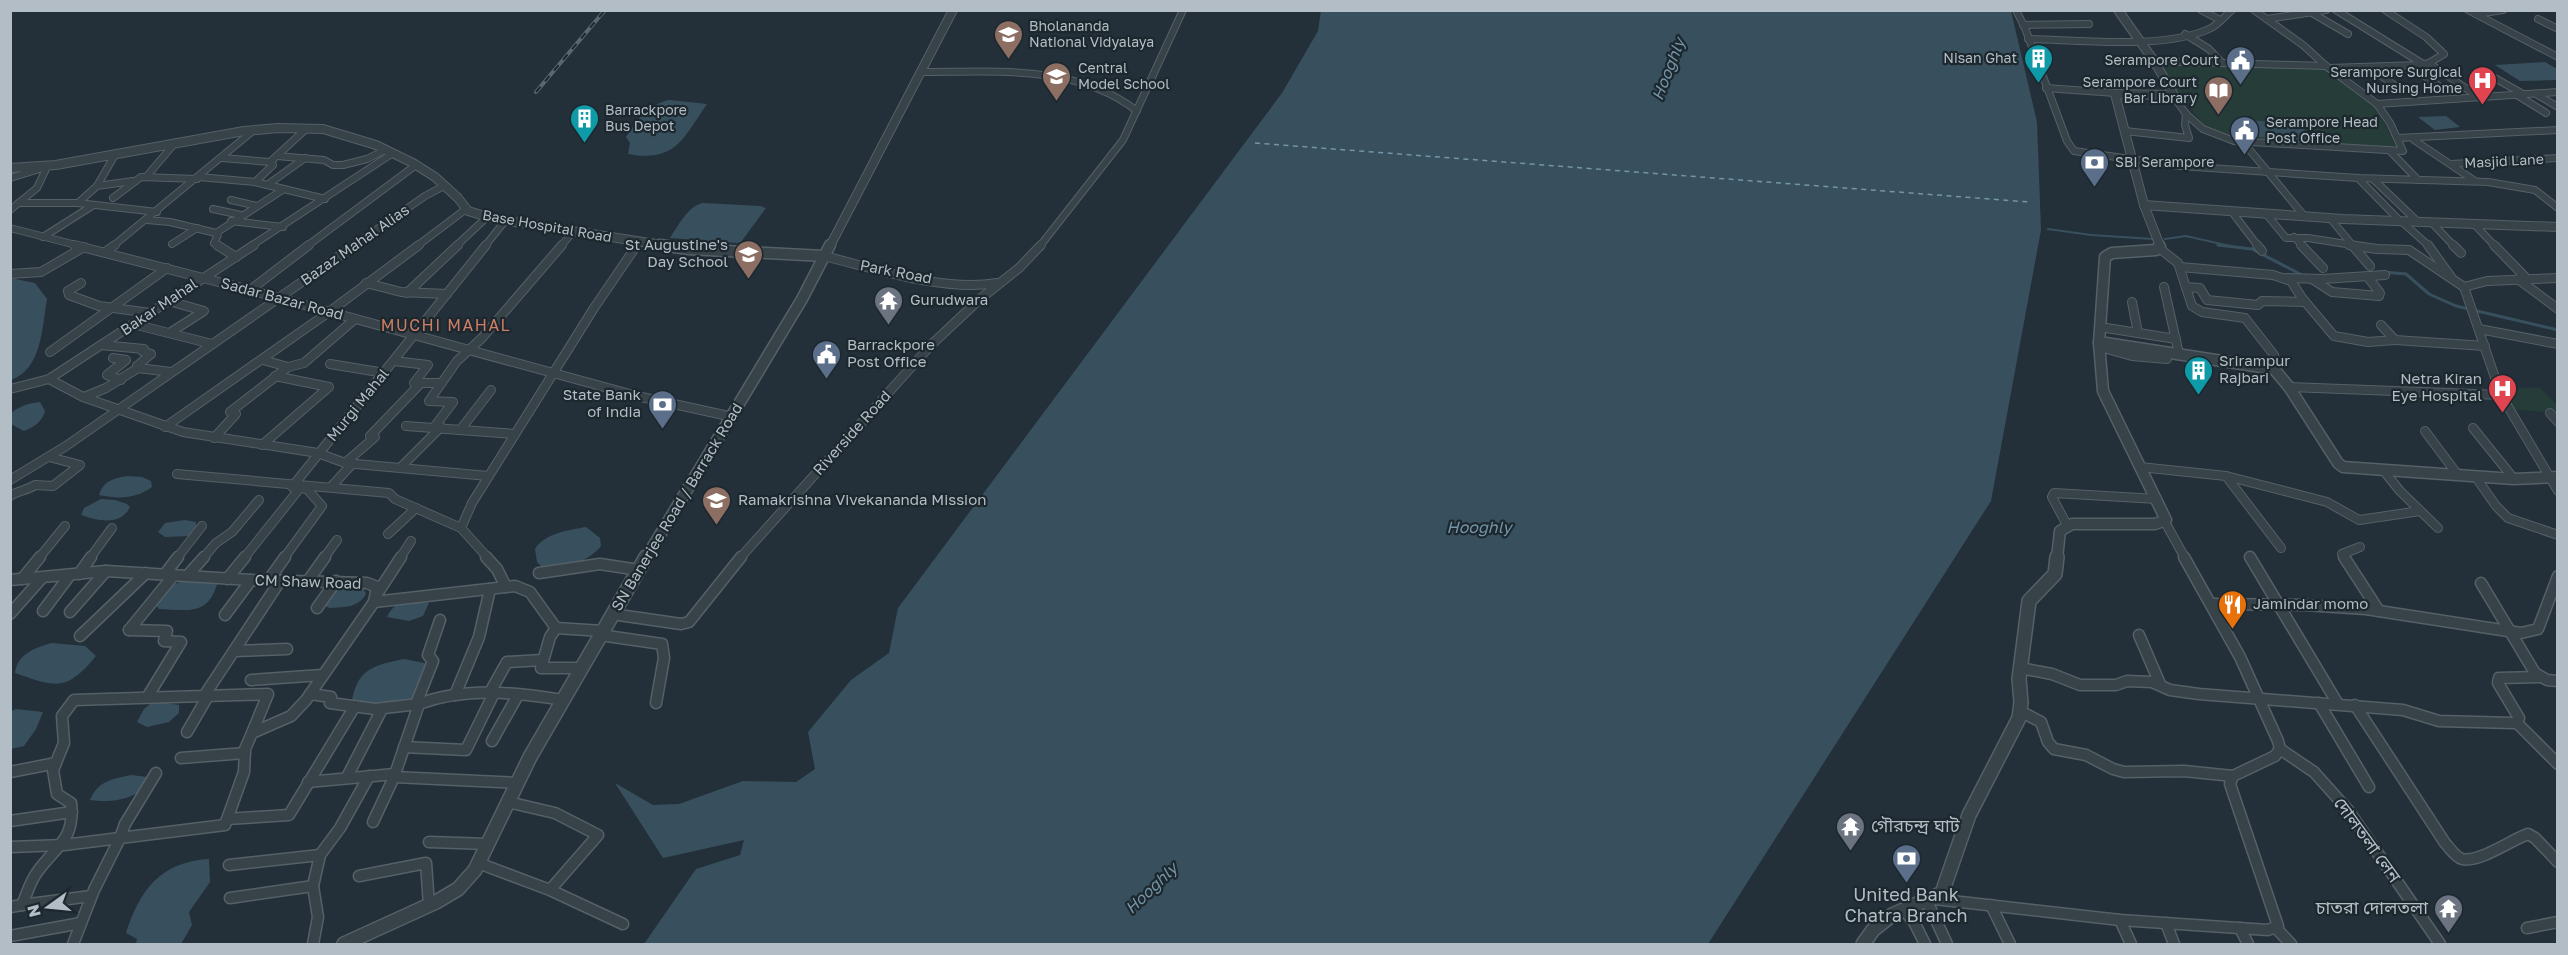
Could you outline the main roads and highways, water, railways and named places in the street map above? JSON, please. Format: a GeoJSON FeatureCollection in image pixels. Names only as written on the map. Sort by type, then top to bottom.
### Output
{"type":"FeatureCollection","features":[{"type":"Feature","properties":{"kind":"water","name":"Hooghly"},"geometry":{"type":"Polygon","coordinates":[[[1321,10],[2011,11],[2037,122],[2041,230],[1991,501],[1708,944],[644,944],[696,869],[740,855],[744,840],[663,858],[615,783],[653,805],[679,804],[743,781],[796,782],[815,769],[808,732],[851,680],[889,653],[898,608],[1282,93],[1318,31],[1321,10]]]}},
{"type":"Feature","properties":{"kind":"water"},"geometry":{"type":"Polygon","coordinates":[[[2545,62],[2557,69],[2557,80],[2520,81],[2495,65],[2545,62]]]}},
{"type":"Feature","properties":{"kind":"water"},"geometry":{"type":"Polygon","coordinates":[[[669,100],[707,104],[684,137],[668,151],[644,156],[628,154],[630,143],[626,137],[635,124],[649,109],[669,100]]]}},
{"type":"Feature","properties":{"kind":"water"},"geometry":{"type":"Polygon","coordinates":[[[2446,116],[2460,127],[2435,130],[2418,117],[2446,116]]]}},
{"type":"Feature","properties":{"kind":"water"},"geometry":{"type":"Polygon","coordinates":[[[2247,120],[2300,124],[2311,140],[2259,137],[2247,120]]]}},
{"type":"Feature","properties":{"kind":"water"},"geometry":{"type":"Polygon","coordinates":[[[703,203],[766,208],[741,242],[670,238],[688,212],[703,203]]]}},
{"type":"Feature","properties":{"kind":"water"},"geometry":{"type":"Polygon","coordinates":[[[10,278],[35,283],[47,299],[42,334],[35,357],[21,375],[11,380],[10,278]]]}},
{"type":"Feature","properties":{"kind":"water"},"geometry":{"type":"Polygon","coordinates":[[[40,402],[45,411],[40,421],[34,426],[24,431],[11,424],[11,413],[25,405],[40,402]]]}},
{"type":"Feature","properties":{"kind":"water"},"geometry":{"type":"Polygon","coordinates":[[[128,476],[142,477],[151,481],[152,487],[140,494],[127,497],[99,495],[103,486],[110,481],[128,476]]]}},
{"type":"Feature","properties":{"kind":"water"},"geometry":{"type":"Polygon","coordinates":[[[101,499],[115,500],[130,507],[121,517],[109,520],[81,515],[84,508],[101,499]]]}},
{"type":"Feature","properties":{"kind":"water"},"geometry":{"type":"Polygon","coordinates":[[[185,520],[196,522],[196,528],[190,536],[165,537],[158,532],[165,523],[185,520]]]}},
{"type":"Feature","properties":{"kind":"water"},"geometry":{"type":"Polygon","coordinates":[[[586,527],[600,538],[601,546],[596,552],[575,563],[558,567],[543,568],[537,562],[535,549],[545,539],[558,533],[586,527]]]}},
{"type":"Feature","properties":{"kind":"water"},"geometry":{"type":"Polygon","coordinates":[[[183,581],[217,584],[208,602],[202,606],[187,610],[159,609],[156,605],[169,586],[183,581]]]}},
{"type":"Feature","properties":{"kind":"water"},"geometry":{"type":"Polygon","coordinates":[[[362,586],[366,594],[359,602],[350,606],[329,608],[323,604],[333,588],[362,586]]]}},
{"type":"Feature","properties":{"kind":"water"},"geometry":{"type":"Polygon","coordinates":[[[419,600],[429,603],[423,616],[409,621],[387,617],[400,603],[419,600]]]}},
{"type":"Feature","properties":{"kind":"water"},"geometry":{"type":"Polygon","coordinates":[[[52,643],[85,646],[96,656],[77,676],[60,683],[41,682],[15,673],[23,656],[34,649],[52,643]]]}},
{"type":"Feature","properties":{"kind":"water"},"geometry":{"type":"Polygon","coordinates":[[[404,659],[429,664],[418,694],[403,704],[351,705],[357,684],[367,671],[404,659]]]}},
{"type":"Feature","properties":{"kind":"water"},"geometry":{"type":"Polygon","coordinates":[[[154,701],[179,705],[179,713],[169,722],[147,727],[137,722],[144,709],[154,701]]]}},
{"type":"Feature","properties":{"kind":"water"},"geometry":{"type":"Polygon","coordinates":[[[16,709],[43,712],[36,729],[24,746],[11,749],[11,711],[16,709]]]}},
{"type":"Feature","properties":{"kind":"water"},"geometry":{"type":"Polygon","coordinates":[[[131,775],[147,777],[149,781],[138,792],[123,799],[90,800],[101,785],[131,775]]]}},
{"type":"Feature","properties":{"kind":"water"},"geometry":{"type":"Polygon","coordinates":[[[209,859],[210,882],[189,912],[192,925],[181,944],[136,944],[137,939],[126,933],[145,891],[165,872],[177,866],[209,859]]]}},
{"type":"Feature","properties":{"kind":"waterway"},"geometry":{"type":"LineString","coordinates":[[2048,229],[2091,235],[2153,239]]}},
{"type":"Feature","properties":{"kind":"waterway"},"geometry":{"type":"LineString","coordinates":[[2165,239],[2186,236],[2230,246]]}},
{"type":"Feature","properties":{"kind":"waterway"},"geometry":{"type":"LineString","coordinates":[[2218,245],[2252,249],[2302,275]]}},
{"type":"Feature","properties":{"kind":"waterway"},"geometry":{"type":"LineString","coordinates":[[2383,272],[2406,274],[2429,294],[2456,306],[2558,330]]}},
{"type":"Feature","properties":{"kind":"railway"},"geometry":{"type":"LineString","coordinates":[[536,92],[605,10]]}},
{"type":"Feature","properties":{"kind":"place","name":"Bholananda National Vidyalaya"},"geometry":{"type":"Point","coordinates":[1008,60]}},
{"type":"Feature","properties":{"kind":"place","name":"Nisan Ghat"},"geometry":{"type":"Point","coordinates":[2038,84]}},
{"type":"Feature","properties":{"kind":"place","name":"Serampore Court"},"geometry":{"type":"Point","coordinates":[2240,86]}},
{"type":"Feature","properties":{"kind":"place","name":"Central Model School"},"geometry":{"type":"Point","coordinates":[1057,102]}},
{"type":"Feature","properties":{"kind":"place","name":"Serampore Surgical Nursing Home"},"geometry":{"type":"Point","coordinates":[2483,106]}},
{"type":"Feature","properties":{"kind":"place","name":"Serampore Court Bar Library"},"geometry":{"type":"Point","coordinates":[2218,116]}},
{"type":"Feature","properties":{"kind":"place","name":"Barrackpore Bus Depot"},"geometry":{"type":"Point","coordinates":[584,144]}},
{"type":"Feature","properties":{"kind":"place","name":"Serampore Head Post Office"},"geometry":{"type":"Point","coordinates":[2245,156]}},
{"type":"Feature","properties":{"kind":"place","name":"SBI Serampore"},"geometry":{"type":"Point","coordinates":[2094,188]}},
{"type":"Feature","properties":{"kind":"place","name":"St Augustine's Day School"},"geometry":{"type":"Point","coordinates":[749,280]}},
{"type":"Feature","properties":{"kind":"place","name":"Gurudwara"},"geometry":{"type":"Point","coordinates":[889,326]}},
{"type":"Feature","properties":{"kind":"place","name":"Barrackpore Post Office"},"geometry":{"type":"Point","coordinates":[826,380]}},
{"type":"Feature","properties":{"kind":"place","name":"Srirampur Rajbari"},"geometry":{"type":"Point","coordinates":[2198,396]}},
{"type":"Feature","properties":{"kind":"place","name":"Netra Kiran Eye Hospital"},"geometry":{"type":"Point","coordinates":[2503,414]}},
{"type":"Feature","properties":{"kind":"place","name":"State Bank of India"},"geometry":{"type":"Point","coordinates":[662,430]}},
{"type":"Feature","properties":{"kind":"place","name":"Ramakrishna Vivekananda Mission"},"geometry":{"type":"Point","coordinates":[717,526]}},
{"type":"Feature","properties":{"kind":"place","name":"Jamindar momo"},"geometry":{"type":"Point","coordinates":[2232,630]}},
{"type":"Feature","properties":{"kind":"place","name":"গৌরচন্দ্র ঘাট"},"geometry":{"type":"Point","coordinates":[1850,852]}},
{"type":"Feature","properties":{"kind":"place","name":"United Bank Chatra Branch"},"geometry":{"type":"Point","coordinates":[1906,884]}},
{"type":"Feature","properties":{"kind":"place","name":"চাতরা দোলতলা"},"geometry":{"type":"Point","coordinates":[2449,934]}},
{"type":"Feature","properties":{"kind":"district","name":"MUCHI MAHAL"},"geometry":{"type":"Point","coordinates":[446,325]}}]}
